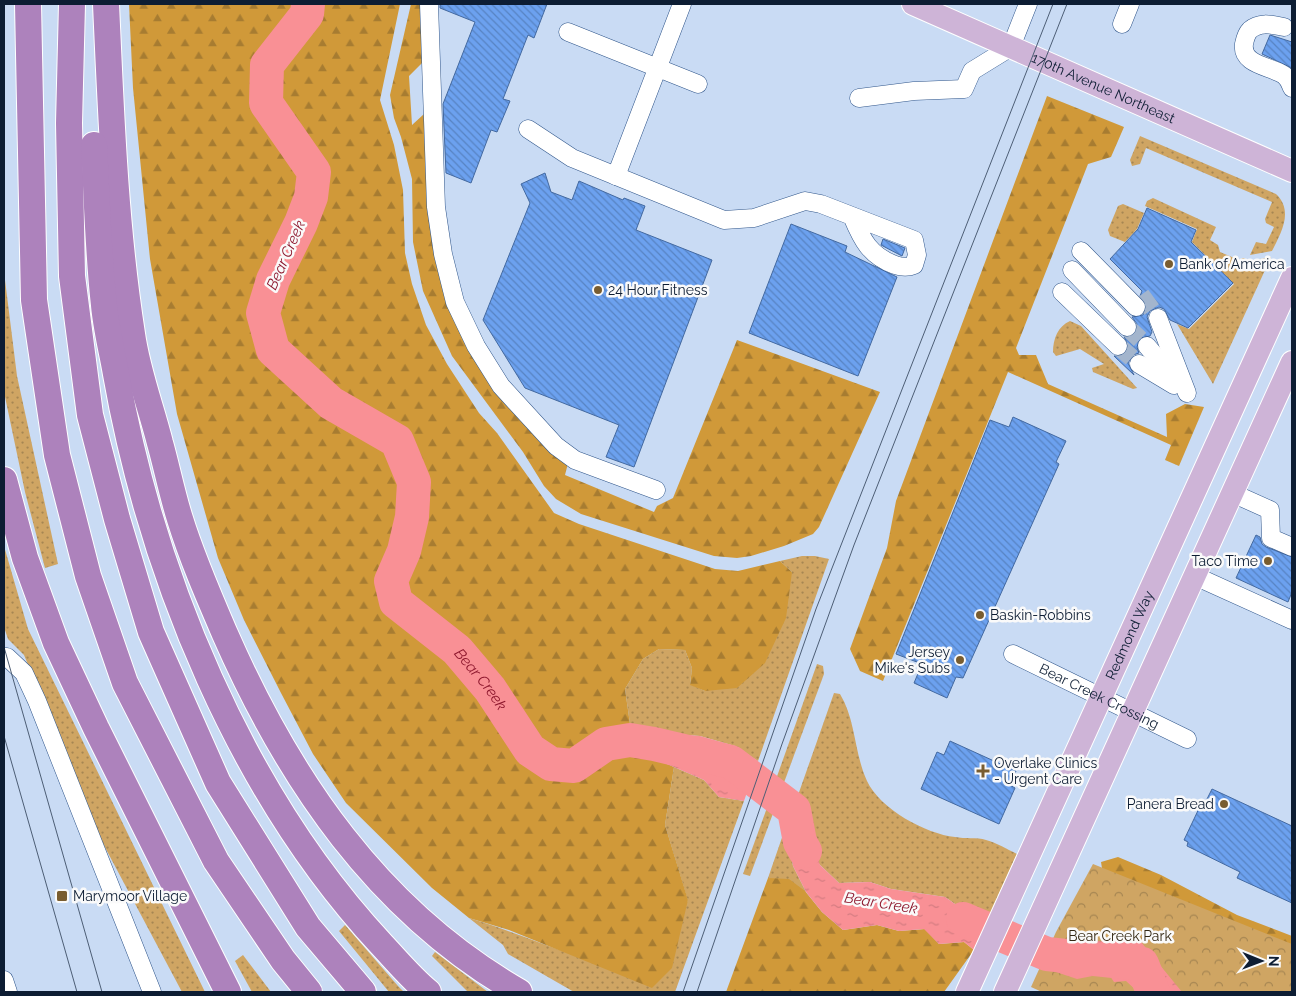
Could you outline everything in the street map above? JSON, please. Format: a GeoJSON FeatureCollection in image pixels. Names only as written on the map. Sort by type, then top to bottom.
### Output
{"type":"FeatureCollection","features":[{"type":"Feature","properties":{"kind":"highway"},"geometry":{"type":"LineString","coordinates":[[28,4],[34,300],[57,455],[88,576],[125,682],[216,861],[283,960],[310,992]]}},
{"type":"Feature","properties":{"kind":"highway"},"geometry":{"type":"LineString","coordinates":[[72,4],[69,122],[72,276],[90,415],[117,519],[151,632],[218,783],[308,926],[364,992]]}},
{"type":"Feature","properties":{"kind":"highway"},"geometry":{"type":"LineString","coordinates":[[91,4],[93,127],[104,306],[125,428],[158,547],[208,673],[254,769],[301,845],[358,918],[428,992]]}},
{"type":"Feature","properties":{"kind":"highway"},"geometry":{"type":"LineString","coordinates":[[106,4],[113,163],[132,336],[180,519],[218,619],[273,732],[313,798],[345,842],[372,873],[422,922],[483,968],[519,992]]}},
{"type":"Feature","properties":{"kind":"highway"},"geometry":{"type":"LineString","coordinates":[[4,480],[25,558],[56,643],[96,728],[228,992]]}},
{"type":"Feature","properties":{"kind":"main road","name":"170th Avenue Northeast"},"geometry":{"type":"LineString","coordinates":[[913,4],[1292,171]]}},
{"type":"Feature","properties":{"kind":"main road","name":"Redmond Way"},"geometry":{"type":"LineString","coordinates":[[967,992],[1292,278]]}},
{"type":"Feature","properties":{"kind":"main road"},"geometry":{"type":"LineString","coordinates":[[1009,985],[1292,362]]}},
{"type":"Feature","properties":{"kind":"street"},"geometry":{"type":"LineString","coordinates":[[429,4],[436,207],[443,254],[455,302],[471,337],[501,386],[556,446],[575,460],[656,490]]}},
{"type":"Feature","properties":{"kind":"street"},"geometry":{"type":"LineString","coordinates":[[616,176],[682,4]]}},
{"type":"Feature","properties":{"kind":"street"},"geometry":{"type":"LineString","coordinates":[[859,98],[914,91],[964,89],[972,71],[1012,47],[1028,4]]}},
{"type":"Feature","properties":{"kind":"street"},"geometry":{"type":"LineString","coordinates":[[1122,24],[1130,4]]}},
{"type":"Feature","properties":{"kind":"street"},"geometry":{"type":"LineString","coordinates":[[1284,27],[1264,24],[1256,26],[1250,31],[1243,50],[1246,57],[1252,61],[1284,75],[1292,88]]}},
{"type":"Feature","properties":{"kind":"street"},"geometry":{"type":"LineString","coordinates":[[568,32],[698,84]]}},
{"type":"Feature","properties":{"kind":"street"},"geometry":{"type":"LineString","coordinates":[[528,130],[572,158],[724,220],[754,218],[805,201],[821,204],[859,219],[915,242],[916,261],[910,267],[901,267],[874,255],[865,245],[859,219]]}},
{"type":"Feature","properties":{"kind":"street"},"geometry":{"type":"LineString","coordinates":[[1074,266],[1129,322]]}},
{"type":"Feature","properties":{"kind":"street"},"geometry":{"type":"LineString","coordinates":[[1074,266],[1129,322]]}},
{"type":"Feature","properties":{"kind":"street"},"geometry":{"type":"LineString","coordinates":[[1074,266],[1129,322]]}},
{"type":"Feature","properties":{"kind":"street"},"geometry":{"type":"LineString","coordinates":[[1187,394],[1148,341],[1187,394]]}},
{"type":"Feature","properties":{"kind":"street"},"geometry":{"type":"LineString","coordinates":[[1232,493],[1270,510],[1272,538],[1285,544]]}},
{"type":"Feature","properties":{"kind":"street"},"geometry":{"type":"LineString","coordinates":[[1195,576],[1292,620]]}},
{"type":"Feature","properties":{"kind":"street","name":"Bear Creek Crossing"},"geometry":{"type":"LineString","coordinates":[[1013,654],[1187,739]]}},
{"type":"Feature","properties":{"kind":"street"},"geometry":{"type":"LineString","coordinates":[[4,657],[7,657],[24,673],[37,701],[152,992]]}},
{"type":"Feature","properties":{"kind":"street"},"geometry":{"type":"LineString","coordinates":[[4,980],[8,992]]}},
{"type":"Feature","properties":{"kind":"green space"},"geometry":{"type":"Polygon","coordinates":[[[129,4],[400,4],[380,100],[394,145],[403,190],[405,253],[412,284],[426,325],[447,364],[479,413],[497,433],[554,513],[579,524],[715,569],[738,571],[780,561],[792,572],[786,618],[765,663],[737,688],[705,691],[690,685],[692,668],[685,650],[659,649],[643,659],[625,689],[631,731],[637,751],[674,767],[665,825],[688,900],[672,968],[652,988],[509,930],[469,918],[432,888],[346,803],[313,754],[244,620],[218,558],[177,414],[150,259],[133,88],[129,4]]]}},
{"type":"Feature","properties":{"kind":"green space"},"geometry":{"type":"Polygon","coordinates":[[[411,4],[423,4],[423,62],[409,76],[412,125],[424,114],[452,311],[568,463],[565,475],[654,512],[657,506],[673,498],[737,340],[880,392],[819,527],[813,534],[784,546],[751,556],[737,558],[714,556],[581,514],[556,499],[544,486],[523,452],[452,356],[423,291],[413,242],[412,179],[394,118],[390,95],[411,4]]]}},
{"type":"Feature","properties":{"kind":"green space"},"geometry":{"type":"Polygon","coordinates":[[[1047,96],[1124,127],[1111,157],[1088,164],[1016,348],[1019,355],[1036,355],[1048,384],[1167,437],[1166,414],[1185,404],[1204,407],[1179,466],[1165,460],[1171,445],[1008,372],[883,681],[860,671],[850,649],[887,548],[896,501],[1047,96]]]}},
{"type":"Feature","properties":{"kind":"green space"},"geometry":{"type":"Polygon","coordinates":[[[1140,136],[1276,194],[1284,208],[1285,215],[1282,230],[1272,251],[1250,255],[1256,242],[1266,244],[1274,227],[1266,223],[1265,219],[1272,202],[1146,148],[1140,164],[1132,166],[1130,160],[1140,136]]]}},
{"type":"Feature","properties":{"kind":"green space"},"geometry":{"type":"Polygon","coordinates":[[[1153,198],[1216,227],[1210,240],[1218,245],[1220,252],[1239,260],[1243,258],[1251,261],[1271,257],[1213,384],[1177,324],[1189,329],[1234,284],[1192,242],[1197,229],[1145,206],[1147,201],[1153,198]]]}},
{"type":"Feature","properties":{"kind":"green space"},"geometry":{"type":"Polygon","coordinates":[[[1123,204],[1144,213],[1137,229],[1125,242],[1110,236],[1108,230],[1118,206],[1123,204]]]}},
{"type":"Feature","properties":{"kind":"green space"},"geometry":{"type":"Polygon","coordinates":[[[4,272],[17,376],[58,564],[45,568],[25,492],[4,392],[4,272]]]}},
{"type":"Feature","properties":{"kind":"green space"},"geometry":{"type":"Polygon","coordinates":[[[1070,321],[1081,326],[1137,388],[1133,389],[1093,372],[1092,368],[1104,364],[1080,349],[1056,356],[1053,352],[1055,338],[1062,326],[1070,321]]]}},
{"type":"Feature","properties":{"kind":"green space"},"geometry":{"type":"Polygon","coordinates":[[[4,546],[28,629],[205,992],[182,992],[100,838],[24,655],[8,639],[4,627],[4,546]]]}},
{"type":"Feature","properties":{"kind":"green space"},"geometry":{"type":"Polygon","coordinates":[[[802,556],[829,559],[758,761],[735,746],[700,736],[631,731],[625,689],[643,659],[659,649],[685,650],[692,668],[690,684],[705,691],[792,572],[780,561],[802,556]]]}},
{"type":"Feature","properties":{"kind":"green space"},"geometry":{"type":"Polygon","coordinates":[[[817,664],[823,666],[824,674],[782,788],[775,782],[817,664]]]}},
{"type":"Feature","properties":{"kind":"green space"},"geometry":{"type":"Polygon","coordinates":[[[834,693],[840,694],[845,704],[867,781],[882,801],[905,818],[931,831],[955,837],[986,840],[1017,854],[985,925],[945,897],[891,889],[870,882],[839,883],[819,864],[797,798],[834,693]]]}},
{"type":"Feature","properties":{"kind":"green space"},"geometry":{"type":"Polygon","coordinates":[[[674,767],[704,780],[719,797],[744,801],[675,992],[574,992],[508,954],[503,945],[469,918],[577,956],[688,901],[665,825],[674,767]]]}},
{"type":"Feature","properties":{"kind":"green space"},"geometry":{"type":"Polygon","coordinates":[[[768,805],[775,808],[750,876],[743,874],[768,805]]]}},
{"type":"Feature","properties":{"kind":"green space"},"geometry":{"type":"Polygon","coordinates":[[[786,826],[793,866],[806,892],[768,878],[786,826]]]}},
{"type":"Feature","properties":{"kind":"green space"},"geometry":{"type":"Polygon","coordinates":[[[1118,857],[1161,875],[1237,915],[1292,936],[1292,962],[1104,881],[1101,862],[1118,857]]]}},
{"type":"Feature","properties":{"kind":"green space","name":"Bear Creek Park"},"geometry":{"type":"Polygon","coordinates":[[[1093,864],[1292,944],[1292,992],[1042,992],[1031,987],[1056,932],[1093,864]]]}},
{"type":"Feature","properties":{"kind":"green space"},"geometry":{"type":"Polygon","coordinates":[[[768,878],[789,879],[805,891],[822,912],[843,930],[877,925],[899,931],[925,929],[939,944],[964,942],[974,950],[944,992],[726,992],[768,878]]]}},
{"type":"Feature","properties":{"kind":"green space"},"geometry":{"type":"Polygon","coordinates":[[[345,925],[404,992],[389,992],[339,931],[345,925]]]}},
{"type":"Feature","properties":{"kind":"green space"},"geometry":{"type":"Polygon","coordinates":[[[435,952],[488,992],[468,992],[432,956],[435,952]]]}},
{"type":"Feature","properties":{"kind":"green space"},"geometry":{"type":"Polygon","coordinates":[[[243,955],[271,992],[252,992],[235,961],[243,955]]]}},
{"type":"Feature","properties":{"kind":"water"},"geometry":{"type":"Polygon","coordinates":[[[631,731],[700,736],[735,746],[758,761],[744,801],[719,797],[704,780],[637,751],[631,731]]]}},
{"type":"Feature","properties":{"kind":"water"},"geometry":{"type":"Polygon","coordinates":[[[797,798],[820,865],[839,883],[870,882],[891,889],[945,897],[985,925],[974,950],[964,942],[939,944],[924,929],[899,931],[877,925],[843,930],[822,912],[806,892],[793,866],[786,826],[797,798]]]}},
{"type":"Feature","properties":{"kind":"water"},"geometry":{"type":"Polygon","coordinates":[[[1093,941],[1141,942],[1182,992],[1138,992],[1126,981],[1114,982],[1108,973],[1077,979],[1041,967],[1048,950],[1071,950],[1093,941]]]}},
{"type":"Feature","properties":{"kind":"building"},"geometry":{"type":"Polygon","coordinates":[[[440,4],[547,4],[534,38],[528,35],[503,99],[510,101],[497,132],[491,130],[471,183],[446,173],[443,104],[475,22],[440,8],[440,4]]]}},
{"type":"Feature","properties":{"kind":"building"},"geometry":{"type":"Polygon","coordinates":[[[1270,35],[1292,42],[1292,68],[1262,54],[1270,35]]]}},
{"type":"Feature","properties":{"kind":"building","name":"24 Hour Fitness"},"geometry":{"type":"Polygon","coordinates":[[[545,173],[551,192],[572,200],[579,181],[623,200],[624,198],[645,206],[636,230],[712,260],[634,467],[606,457],[619,425],[525,388],[483,320],[530,203],[521,184],[545,173]]]}},
{"type":"Feature","properties":{"kind":"building"},"geometry":{"type":"Polygon","coordinates":[[[1147,208],[1196,230],[1191,242],[1233,283],[1188,328],[1170,320],[1164,309],[1159,307],[1150,311],[1147,317],[1152,332],[1150,336],[1140,338],[1137,347],[1139,353],[1133,355],[1128,363],[1134,375],[1114,356],[1126,353],[1128,344],[1124,337],[1134,335],[1137,329],[1137,324],[1132,317],[1143,315],[1146,305],[1140,296],[1142,291],[1110,259],[1138,229],[1147,208]]]}},
{"type":"Feature","properties":{"kind":"building"},"geometry":{"type":"Polygon","coordinates":[[[791,224],[847,246],[845,252],[897,277],[858,376],[749,333],[791,224]]]}},
{"type":"Feature","properties":{"kind":"building"},"geometry":{"type":"Polygon","coordinates":[[[883,239],[905,248],[902,256],[881,245],[883,239]]]}},
{"type":"Feature","properties":{"kind":"building"},"geometry":{"type":"Polygon","coordinates":[[[1013,417],[1066,441],[1056,462],[1059,464],[963,678],[956,677],[947,698],[914,683],[922,664],[896,654],[990,420],[1009,427],[1013,417]]]}},
{"type":"Feature","properties":{"kind":"building","name":"Taco Time"},"geometry":{"type":"Polygon","coordinates":[[[1256,535],[1260,537],[1262,544],[1266,547],[1292,557],[1292,592],[1288,602],[1236,578],[1256,535]]]}},
{"type":"Feature","properties":{"kind":"building"},"geometry":{"type":"Polygon","coordinates":[[[950,741],[1016,771],[1010,785],[1015,788],[999,824],[921,789],[937,752],[944,755],[950,741]]]}},
{"type":"Feature","properties":{"kind":"building"},"geometry":{"type":"Polygon","coordinates":[[[1212,789],[1292,826],[1292,903],[1237,878],[1240,872],[1187,846],[1188,842],[1184,840],[1203,800],[1206,801],[1212,789]]]}},
{"type":"Feature","properties":{"kind":"waterway","name":"Bear Creek"},"geometry":{"type":"LineString","coordinates":[[308,4],[307,14],[267,65],[266,103],[314,172],[311,197],[301,223],[273,280],[263,313],[273,350],[331,403],[397,441],[414,482],[412,517],[404,551],[391,581],[396,602],[457,650],[490,689],[530,750],[551,764],[574,766],[606,744],[630,740],[731,762],[794,810],[800,842],[805,851]]}},
{"type":"Feature","properties":{"kind":"waterway","name":"Bear Creek"},"geometry":{"type":"LineString","coordinates":[[963,919],[1047,954],[1142,964],[1153,992]]}},
{"type":"Feature","properties":{"kind":"tunnel"},"geometry":{"type":"LineString","coordinates":[[1141,295],[1158,318]]}},
{"type":"Feature","properties":{"kind":"tunnel"},"geometry":{"type":"LineString","coordinates":[[1127,327],[1147,346]]}},
{"type":"Feature","properties":{"kind":"tunnel"},"geometry":{"type":"LineString","coordinates":[[1118,346],[1139,364]]}},
{"type":"Feature","properties":{"kind":"tram line"},"geometry":{"type":"LineString","coordinates":[[683,992],[816,609],[1053,4]]}},
{"type":"Feature","properties":{"kind":"tram line"},"geometry":{"type":"LineString","coordinates":[[697,992],[782,744],[854,545],[1067,4]]}},
{"type":"Feature","properties":{"kind":"tram line"},"geometry":{"type":"LineString","coordinates":[[4,647],[102,992]]}},
{"type":"Feature","properties":{"kind":"tram line"},"geometry":{"type":"LineString","coordinates":[[4,736],[77,992]]}},
{"type":"Feature","properties":{"kind":"place","name":"Bank of America"},"geometry":{"type":"Point","coordinates":[1169,264]}},
{"type":"Feature","properties":{"kind":"place","name":"24 Hour Fitness"},"geometry":{"type":"Point","coordinates":[598,290]}},
{"type":"Feature","properties":{"kind":"place","name":"Taco Time"},"geometry":{"type":"Point","coordinates":[1268,561]}},
{"type":"Feature","properties":{"kind":"place","name":"Baskin-Robbins"},"geometry":{"type":"Point","coordinates":[980,615]}},
{"type":"Feature","properties":{"kind":"place","name":"Jersey Mike's Subs"},"geometry":{"type":"Point","coordinates":[960,660]}},
{"type":"Feature","properties":{"kind":"place","name":"Overlake Clinics - Urgent Care"},"geometry":{"type":"Point","coordinates":[983,771]}},
{"type":"Feature","properties":{"kind":"place","name":"Panera Bread"},"geometry":{"type":"Point","coordinates":[1224,804]}},
{"type":"Feature","properties":{"kind":"place","name":"Marymoor Village"},"geometry":{"type":"Point","coordinates":[62,896]}}]}
